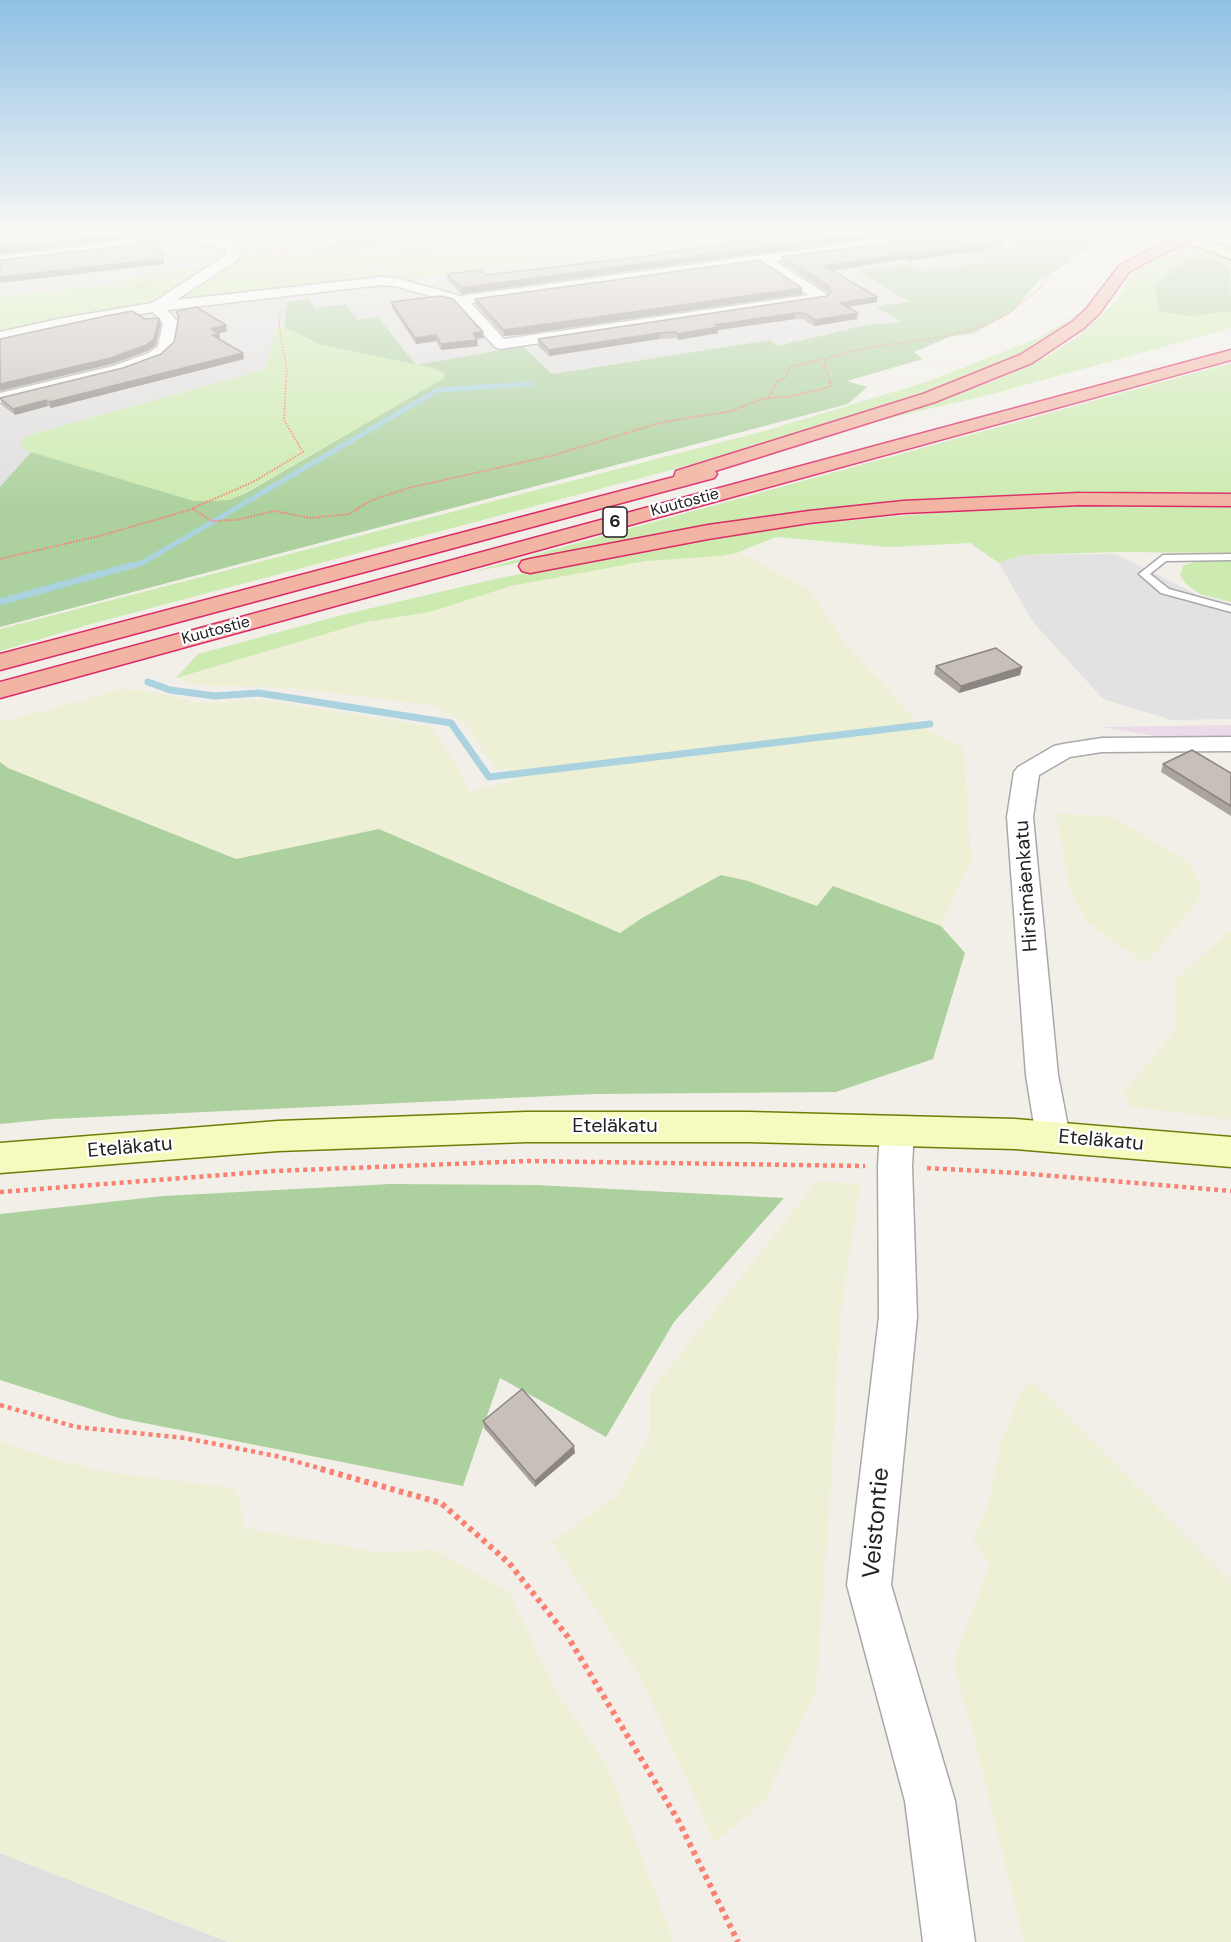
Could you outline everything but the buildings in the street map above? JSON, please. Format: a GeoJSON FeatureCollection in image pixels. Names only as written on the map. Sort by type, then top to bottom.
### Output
{"type":"FeatureCollection","features":[{"type":"Feature","properties":{"kind":"highway"},"geometry":{"type":"LineString","coordinates":[[594,502],[929,398],[1026,359],[1077,326]]}},
{"type":"Feature","properties":{"kind":"highway","name":"Kuutostie"},"geometry":{"type":"LineString","coordinates":[[0,691],[1231,355]]}},
{"type":"Feature","properties":{"kind":"highway","name":"Kuutostie"},"geometry":{"type":"LineString","coordinates":[[0,662],[594,502],[933,416]]}},
{"type":"Feature","properties":{"kind":"highway"},"geometry":{"type":"LineString","coordinates":[[0,691],[492,573],[708,532],[809,517],[903,507],[1080,499],[1231,500]]}},
{"type":"Feature","properties":{"kind":"main road","name":"Eteläkatu"},"geometry":{"type":"LineString","coordinates":[[0,1158],[278,1136],[514,1128],[748,1126],[896,1148],[1053,1137],[1231,1152]]}},
{"type":"Feature","properties":{"kind":"street"},"geometry":{"type":"LineString","coordinates":[[0,337],[47,326]]}},
{"type":"Feature","properties":{"kind":"street"},"geometry":{"type":"LineString","coordinates":[[0,398],[118,369],[155,356],[165,348],[170,326]]}},
{"type":"Feature","properties":{"kind":"street"},"geometry":{"type":"LineString","coordinates":[[483,326],[500,344],[625,326]]}},
{"type":"Feature","properties":{"kind":"street","name":"Hirsimäenkatu"},"geometry":{"type":"LineString","coordinates":[[1053,1137],[1042,1076],[1020,817],[1027,772],[1063,751],[1102,745],[1231,744]]}},
{"type":"Feature","properties":{"kind":"street","name":"Veistontie"},"geometry":{"type":"LineString","coordinates":[[896,1148],[898,1317],[869,1585],[930,1801],[949,1942]]}},
{"type":"Feature","properties":{"kind":"lane"},"geometry":{"type":"LineString","coordinates":[[1231,556],[1163,558],[1143,574],[1165,591],[1231,609]]}},
{"type":"Feature","properties":{"kind":"path"},"geometry":{"type":"LineString","coordinates":[[0,559],[103,535],[192,508],[253,482],[303,452],[284,420],[287,371],[279,326]]}},
{"type":"Feature","properties":{"kind":"path"},"geometry":{"type":"LineString","coordinates":[[768,398],[778,380],[786,377],[790,367],[866,348],[943,337],[981,326]]}},
{"type":"Feature","properties":{"kind":"path"},"geometry":{"type":"LineString","coordinates":[[192,508],[212,521],[236,520],[274,511],[310,518],[349,513],[370,501],[408,488],[551,456],[663,422],[732,411],[761,399],[793,396],[830,387],[831,383],[824,366],[828,358]]}},
{"type":"Feature","properties":{"kind":"path"},"geometry":{"type":"LineString","coordinates":[[0,1192],[274,1171],[896,1148],[1018,1173],[1231,1191]]}},
{"type":"Feature","properties":{"kind":"path"},"geometry":{"type":"LineString","coordinates":[[0,1405],[76,1427],[185,1438],[276,1456],[441,1503],[509,1563],[568,1637],[678,1820],[738,1942]]}},
{"type":"Feature","properties":{"kind":"shaded area"},"geometry":{"type":"Polygon","coordinates":[[[41,326],[284,326],[276,328],[267,369],[25,437],[24,450],[31,452],[0,487],[0,334],[41,326]]]}},
{"type":"Feature","properties":{"kind":"shaded area"},"geometry":{"type":"Polygon","coordinates":[[[385,326],[863,326],[776,346],[770,340],[551,374],[523,346],[416,365],[385,326]]]}},
{"type":"Feature","properties":{"kind":"shaded area"},"geometry":{"type":"Polygon","coordinates":[[[1116,554],[1198,595],[1231,603],[1231,719],[1172,720],[1103,699],[1033,622],[999,563],[1022,555],[1116,554]]]}},
{"type":"Feature","properties":{"kind":"shaded area"},"geometry":{"type":"Polygon","coordinates":[[[1231,725],[1231,749],[1101,727],[1231,725]]]}},
{"type":"Feature","properties":{"kind":"shaded area"},"geometry":{"type":"Polygon","coordinates":[[[0,1853],[228,1942],[0,1942],[0,1853]]]}},
{"type":"Feature","properties":{"kind":"green space"},"geometry":{"type":"Polygon","coordinates":[[[0,326],[41,326],[0,334],[0,326]]]}},
{"type":"Feature","properties":{"kind":"green space"},"geometry":{"type":"Polygon","coordinates":[[[284,326],[385,326],[416,364],[321,345],[284,327],[284,326]]]}},
{"type":"Feature","properties":{"kind":"green space"},"geometry":{"type":"Polygon","coordinates":[[[863,326],[987,326],[974,333],[949,337],[914,352],[923,359],[847,381],[867,387],[848,404],[0,627],[0,487],[31,452],[194,501],[229,500],[246,493],[444,378],[445,374],[433,368],[417,365],[523,346],[552,374],[770,340],[777,346],[863,326]]]}},
{"type":"Feature","properties":{"kind":"green space"},"geometry":{"type":"Polygon","coordinates":[[[1058,326],[1064,326],[1052,335],[1008,360],[939,388],[765,445],[91,624],[0,651],[0,629],[768,430],[926,382],[1038,338],[1058,326]]]}},
{"type":"Feature","properties":{"kind":"green space"},"geometry":{"type":"Polygon","coordinates":[[[1090,326],[1231,326],[1231,328],[996,393],[870,423],[992,382],[1046,357],[1090,326]]]}},
{"type":"Feature","properties":{"kind":"green space"},"geometry":{"type":"Polygon","coordinates":[[[284,327],[321,345],[433,368],[446,374],[444,378],[245,493],[229,500],[194,501],[24,450],[21,444],[25,437],[33,434],[266,369],[276,328],[284,327]]]}},
{"type":"Feature","properties":{"kind":"green space"},"geometry":{"type":"Polygon","coordinates":[[[1231,363],[1231,495],[1059,494],[883,503],[698,527],[472,572],[1231,363]]]}},
{"type":"Feature","properties":{"kind":"green space"},"geometry":{"type":"Polygon","coordinates":[[[1068,505],[1231,506],[1231,553],[1118,552],[1022,555],[999,563],[970,543],[890,547],[776,537],[739,552],[721,556],[646,561],[511,586],[430,612],[366,622],[176,678],[198,654],[342,615],[495,579],[627,553],[742,533],[833,522],[942,512],[1068,505]]]}},
{"type":"Feature","properties":{"kind":"green space"},"geometry":{"type":"Polygon","coordinates":[[[739,552],[809,590],[841,639],[915,719],[930,732],[964,748],[971,859],[941,926],[834,887],[817,906],[748,881],[642,918],[621,933],[379,829],[236,859],[8,768],[0,762],[0,722],[124,689],[164,694],[198,703],[265,700],[431,727],[469,791],[514,781],[507,767],[496,770],[466,724],[435,706],[290,688],[197,685],[176,678],[366,622],[430,612],[511,586],[646,561],[721,556],[739,552]]]}},
{"type":"Feature","properties":{"kind":"green space"},"geometry":{"type":"Polygon","coordinates":[[[1199,560],[1231,560],[1231,602],[1200,594],[1186,584],[1180,575],[1183,566],[1199,560]]]}},
{"type":"Feature","properties":{"kind":"green space"},"geometry":{"type":"Polygon","coordinates":[[[0,762],[8,768],[236,859],[379,829],[620,933],[642,918],[721,875],[748,881],[817,906],[833,886],[941,926],[965,953],[933,1059],[836,1092],[596,1094],[52,1119],[0,1124],[0,762]]]}},
{"type":"Feature","properties":{"kind":"green space"},"geometry":{"type":"Polygon","coordinates":[[[1056,813],[1113,817],[1189,863],[1200,883],[1199,899],[1146,964],[1087,922],[1069,888],[1056,813]]]}},
{"type":"Feature","properties":{"kind":"green space"},"geometry":{"type":"Polygon","coordinates":[[[1231,930],[1231,1120],[1132,1107],[1122,1095],[1176,1029],[1175,980],[1231,930]]]}},
{"type":"Feature","properties":{"kind":"green space"},"geometry":{"type":"Polygon","coordinates":[[[817,1181],[860,1184],[840,1319],[816,1690],[765,1800],[715,1842],[640,1677],[552,1542],[619,1493],[650,1435],[650,1392],[817,1181]]]}},
{"type":"Feature","properties":{"kind":"green space"},"geometry":{"type":"Polygon","coordinates":[[[390,1184],[536,1185],[784,1198],[674,1322],[606,1437],[500,1378],[463,1486],[119,1418],[0,1380],[0,1214],[163,1196],[390,1184]]]}},
{"type":"Feature","properties":{"kind":"green space"},"geometry":{"type":"Polygon","coordinates":[[[1033,1382],[1231,1581],[1231,1942],[1024,1942],[972,1729],[953,1663],[990,1564],[973,1541],[987,1508],[1001,1442],[1021,1391],[1033,1382]]]}},
{"type":"Feature","properties":{"kind":"green space"},"geometry":{"type":"Polygon","coordinates":[[[0,1441],[45,1457],[108,1472],[231,1487],[240,1499],[244,1528],[378,1552],[437,1550],[509,1593],[560,1698],[606,1763],[674,1942],[228,1942],[0,1853],[0,1441]]]}},
{"type":"Feature","properties":{"kind":"waterway"},"geometry":{"type":"LineString","coordinates":[[128,567],[142,563],[438,390],[532,384]]}},
{"type":"Feature","properties":{"kind":"waterway"},"geometry":{"type":"LineString","coordinates":[[0,602],[133,565]]}},
{"type":"Feature","properties":{"kind":"waterway"},"geometry":{"type":"LineString","coordinates":[[148,682],[170,690],[215,696],[259,693],[451,723],[489,777],[930,724]]}}]}
